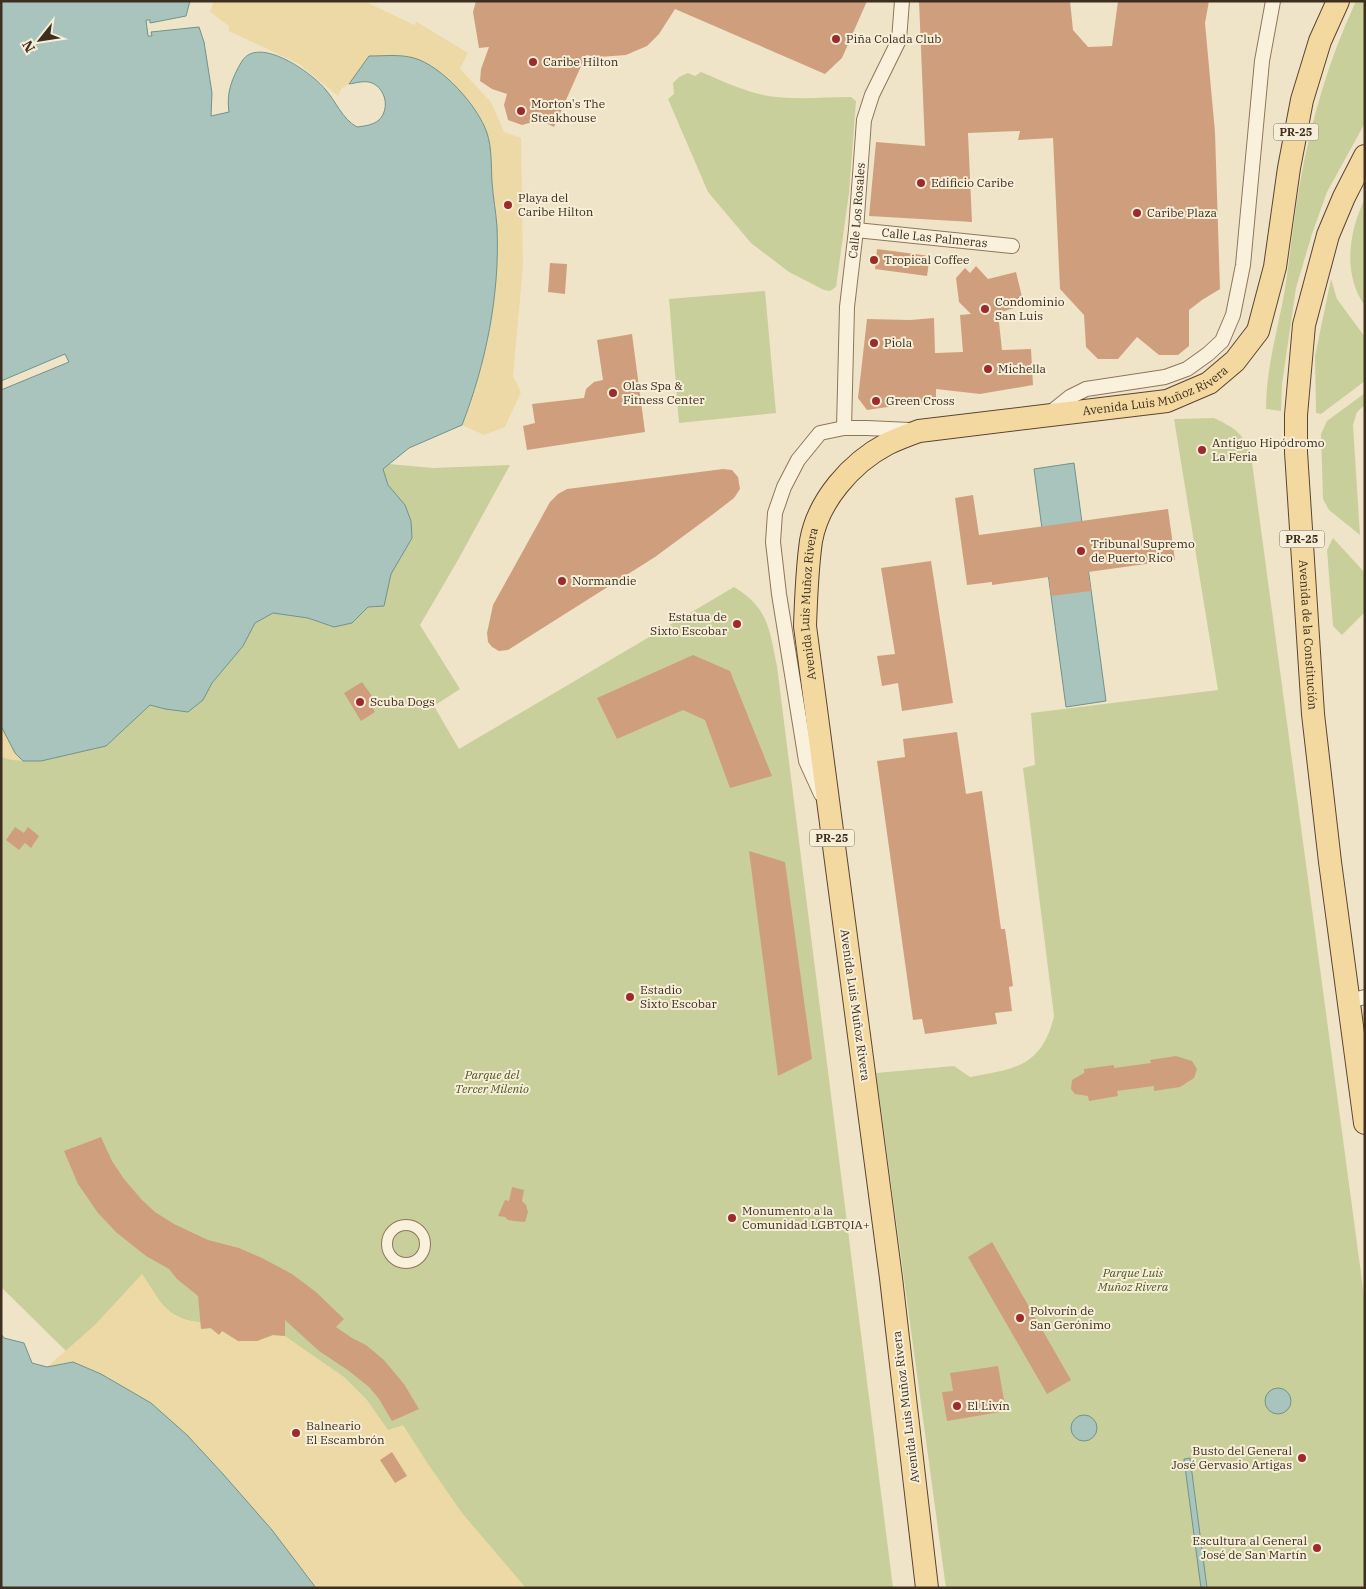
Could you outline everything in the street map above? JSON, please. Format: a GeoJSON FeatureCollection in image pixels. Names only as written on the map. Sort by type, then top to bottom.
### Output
{"type":"FeatureCollection","features":[{"type":"Feature","properties":{"kind":"main road","name":"Avenida Luis Muñoz Rivera"},"geometry":{"type":"LineString","coordinates":[[927,1588],[891,1278],[805,626],[812,540],[818,517],[839,483],[863,461],[886,445],[919,431],[1167,401],[1209,382],[1222,374],[1236,361],[1258,331],[1275,268],[1288,168],[1302,100],[1320,41],[1338,1]]}},
{"type":"Feature","properties":{"kind":"main road","name":"Avenida de la Constitución"},"geometry":{"type":"LineString","coordinates":[[1360,164],[1328,234],[1304,325],[1296,415],[1296,452],[1313,714],[1330,862],[1357,999],[1365,1122]]}},
{"type":"Feature","properties":{"kind":"street","name":"Calle Los Rosales"},"geometry":{"type":"LineString","coordinates":[[844,428],[848,307],[864,120],[872,95],[899,40],[902,1]]}},
{"type":"Feature","properties":{"kind":"street"},"geometry":{"type":"LineString","coordinates":[[1050,414],[1070,397],[1086,389],[1166,377],[1187,369],[1222,341],[1234,315],[1243,265],[1262,61],[1273,1]]}},
{"type":"Feature","properties":{"kind":"street","name":"Calle Las Palmeras"},"geometry":{"type":"LineString","coordinates":[[856,230],[1012,246]]}},
{"type":"Feature","properties":{"kind":"street"},"geometry":{"type":"LineString","coordinates":[[828,809],[806,760],[779,594],[773,542],[775,513],[784,487],[798,460],[820,433],[844,428],[919,431]]}},
{"type":"Feature","properties":{"kind":"green space"},"geometry":{"type":"Polygon","coordinates":[[[1356,1],[1365,1],[1365,123],[1327,192],[1296,288],[1282,384],[1281,411],[1266,409],[1270,367],[1288,271],[1304,159],[1329,67],[1356,1]]]}},
{"type":"Feature","properties":{"kind":"green space"},"geometry":{"type":"Polygon","coordinates":[[[701,72],[744,90],[759,94],[793,98],[851,97],[856,101],[849,193],[836,287],[830,291],[824,290],[789,272],[751,243],[708,192],[668,99],[674,94],[673,83],[679,77],[688,73],[695,76],[701,72]]]}},
{"type":"Feature","properties":{"kind":"green space"},"geometry":{"type":"Polygon","coordinates":[[[1365,198],[1365,306],[1353,280],[1350,252],[1355,225],[1365,198]]]}},
{"type":"Feature","properties":{"kind":"green space"},"geometry":{"type":"Polygon","coordinates":[[[1331,279],[1337,299],[1365,337],[1365,381],[1321,414],[1316,413],[1315,356],[1331,279]]]}},
{"type":"Feature","properties":{"kind":"green space"},"geometry":{"type":"Polygon","coordinates":[[[765,291],[776,413],[679,423],[669,299],[765,291]]]}},
{"type":"Feature","properties":{"kind":"green space"},"geometry":{"type":"Polygon","coordinates":[[[1365,393],[1365,405],[1357,412],[1353,425],[1360,535],[1329,510],[1323,499],[1321,434],[1327,421],[1365,393]]]}},
{"type":"Feature","properties":{"kind":"green space","name":"Parque Luis Muñoz Rivera"},"geometry":{"type":"Polygon","coordinates":[[[1214,418],[1228,425],[1241,436],[1251,455],[1365,1303],[1365,1588],[946,1588],[876,1073],[954,1066],[970,1077],[1013,1068],[1034,1056],[1049,1033],[1054,1016],[1023,768],[1035,765],[1031,713],[1218,690],[1174,419],[1214,418]]]}},
{"type":"Feature","properties":{"kind":"green space","name":"Parque del Tercer Milenio"},"geometry":{"type":"Polygon","coordinates":[[[389,464],[433,468],[510,465],[420,625],[460,689],[434,706],[459,749],[734,587],[754,603],[766,620],[777,666],[893,1588],[473,1588],[257,1341],[238,1341],[223,1331],[219,1335],[201,1329],[200,1322],[184,1319],[171,1312],[160,1302],[151,1288],[93,1327],[66,1351],[1,1287],[1,726],[41,761],[106,746],[150,704],[165,709],[188,712],[203,700],[212,683],[243,646],[255,623],[273,613],[308,618],[334,627],[352,623],[368,606],[384,606],[391,574],[412,538],[405,505],[388,485],[383,469],[389,464]]]}},
{"type":"Feature","properties":{"kind":"green space"},"geometry":{"type":"Polygon","coordinates":[[[1333,538],[1365,573],[1365,612],[1342,635],[1333,626],[1327,550],[1333,538]]]}},
{"type":"Feature","properties":{"kind":"sand","name":"Playa del Caribe Hilton"},"geometry":{"type":"Polygon","coordinates":[[[214,1],[364,1],[414,25],[417,22],[468,53],[460,69],[491,102],[504,132],[521,138],[523,266],[513,376],[521,392],[505,427],[484,435],[462,425],[478,377],[490,328],[496,278],[497,228],[492,188],[490,145],[487,133],[476,111],[447,79],[425,63],[403,56],[369,56],[349,84],[342,88],[338,96],[299,64],[229,31],[229,26],[210,12],[214,1]]]}},
{"type":"Feature","properties":{"kind":"sand"},"geometry":{"type":"Polygon","coordinates":[[[1,726],[15,753],[23,761],[1,757],[1,726]]]}},
{"type":"Feature","properties":{"kind":"sand","name":"Balneario El Escambrón"},"geometry":{"type":"Polygon","coordinates":[[[142,1274],[164,1307],[171,1313],[178,1317],[200,1322],[201,1329],[209,1328],[219,1334],[222,1331],[238,1341],[257,1341],[273,1335],[285,1336],[344,1377],[367,1400],[388,1430],[403,1425],[462,1513],[526,1588],[316,1588],[272,1530],[223,1474],[187,1435],[151,1403],[101,1374],[73,1362],[47,1367],[93,1327],[142,1274]]]}},
{"type":"Feature","properties":{"kind":"water"},"geometry":{"type":"Polygon","coordinates":[[[1,1],[190,1],[186,16],[150,23],[150,20],[146,20],[148,36],[152,36],[151,32],[199,27],[204,42],[212,93],[211,116],[229,112],[228,98],[235,73],[242,61],[250,54],[260,52],[272,54],[298,66],[318,82],[347,119],[357,127],[377,122],[385,110],[383,94],[377,86],[366,82],[349,84],[369,56],[403,56],[425,62],[458,88],[476,111],[487,133],[490,145],[492,188],[497,227],[496,278],[490,328],[478,377],[462,425],[409,448],[383,469],[388,485],[405,505],[411,521],[412,538],[391,574],[384,606],[368,607],[352,623],[334,627],[308,618],[273,613],[255,623],[243,646],[212,683],[203,700],[188,712],[150,705],[106,746],[41,761],[23,761],[15,753],[1,726],[1,390],[69,362],[65,354],[1,381],[1,1]]]}},
{"type":"Feature","properties":{"kind":"water"},"geometry":{"type":"Polygon","coordinates":[[[1074,463],[1106,701],[1066,707],[1034,469],[1074,463]]]}},
{"type":"Feature","properties":{"kind":"water"},"geometry":{"type":"Polygon","coordinates":[[[1,1334],[4,1338],[24,1343],[32,1363],[47,1367],[73,1362],[101,1374],[151,1403],[187,1435],[223,1474],[272,1530],[316,1588],[1,1588],[1,1334]]]}},
{"type":"Feature","properties":{"kind":"water"},"geometry":{"type":"Polygon","coordinates":[[[1278,1388],[1287,1392],[1291,1401],[1287,1410],[1278,1414],[1269,1410],[1265,1401],[1269,1392],[1278,1388]]]}},
{"type":"Feature","properties":{"kind":"water"},"geometry":{"type":"Polygon","coordinates":[[[1084,1415],[1093,1419],[1097,1428],[1093,1437],[1084,1441],[1075,1437],[1071,1428],[1075,1419],[1084,1415]]]}},
{"type":"Feature","properties":{"kind":"water"},"geometry":{"type":"Polygon","coordinates":[[[1190,1458],[1207,1588],[1201,1588],[1184,1459],[1190,1458]]]}},
{"type":"Feature","properties":{"kind":"building","name":"Caribe Hilton"},"geometry":{"type":"Polygon","coordinates":[[[476,1],[867,1],[842,58],[825,74],[675,9],[659,34],[647,46],[626,55],[599,57],[586,55],[554,127],[540,120],[522,125],[508,120],[504,105],[507,94],[492,89],[480,81],[481,69],[489,47],[479,48],[473,12],[476,1]]]}},
{"type":"Feature","properties":{"kind":"building"},"geometry":{"type":"Polygon","coordinates":[[[919,1],[1070,1],[1073,30],[1088,47],[1112,46],[1118,1],[1209,1],[1205,23],[1215,132],[1220,289],[1189,310],[1189,346],[1178,355],[1159,355],[1137,337],[1118,359],[1098,359],[1086,347],[1084,315],[1060,289],[1053,138],[1018,140],[1020,131],[968,133],[972,222],[869,216],[876,142],[925,146],[919,1]]]}},
{"type":"Feature","properties":{"kind":"building"},"geometry":{"type":"Polygon","coordinates":[[[877,249],[930,256],[927,276],[875,269],[877,249]]]}},
{"type":"Feature","properties":{"kind":"building"},"geometry":{"type":"Polygon","coordinates":[[[550,263],[567,264],[565,294],[548,292],[550,263]]]}},
{"type":"Feature","properties":{"kind":"building"},"geometry":{"type":"Polygon","coordinates":[[[976,266],[988,279],[1016,272],[1024,305],[998,313],[1002,350],[1031,349],[1033,385],[980,394],[936,389],[936,400],[867,410],[858,398],[867,319],[910,320],[934,318],[935,353],[963,352],[960,315],[971,314],[959,302],[956,278],[965,268],[970,273],[976,266]]]}},
{"type":"Feature","properties":{"kind":"building","name":"Olas Spa & Fitness Center"},"geometry":{"type":"Polygon","coordinates":[[[632,334],[645,432],[527,450],[523,426],[535,423],[532,404],[584,398],[586,389],[594,382],[603,380],[597,340],[632,334]]]}},
{"type":"Feature","properties":{"kind":"building","name":"Normandie"},"geometry":{"type":"Polygon","coordinates":[[[723,469],[732,470],[738,477],[740,489],[734,498],[655,557],[508,650],[499,651],[488,642],[487,633],[493,605],[550,502],[558,494],[567,489],[723,469]]]}},
{"type":"Feature","properties":{"kind":"building","name":"Tribunal Supremo de Puerto Rico"},"geometry":{"type":"Polygon","coordinates":[[[973,495],[979,535],[1168,509],[1175,560],[1088,572],[1091,591],[1051,596],[1049,577],[992,585],[992,582],[967,585],[955,498],[973,495]]]}},
{"type":"Feature","properties":{"kind":"building"},"geometry":{"type":"Polygon","coordinates":[[[931,561],[953,703],[902,711],[898,683],[882,686],[877,656],[895,654],[881,568],[931,561]]]}},
{"type":"Feature","properties":{"kind":"building"},"geometry":{"type":"Polygon","coordinates":[[[693,655],[730,671],[772,776],[730,788],[705,720],[683,710],[617,739],[597,698],[693,655]]]}},
{"type":"Feature","properties":{"kind":"building"},"geometry":{"type":"Polygon","coordinates":[[[362,682],[374,699],[369,702],[375,712],[361,721],[344,693],[362,682]]]}},
{"type":"Feature","properties":{"kind":"building"},"geometry":{"type":"Polygon","coordinates":[[[957,732],[966,794],[982,791],[1001,929],[1005,929],[1013,986],[1009,987],[1012,1011],[995,1013],[997,1024],[925,1034],[922,1019],[913,1020],[877,761],[905,757],[903,739],[957,732]]]}},
{"type":"Feature","properties":{"kind":"building"},"geometry":{"type":"Polygon","coordinates":[[[15,827],[24,833],[28,827],[39,836],[31,848],[25,843],[19,850],[6,840],[15,827]]]}},
{"type":"Feature","properties":{"kind":"building"},"geometry":{"type":"Polygon","coordinates":[[[749,851],[785,862],[812,1059],[778,1076],[749,851]]]}},
{"type":"Feature","properties":{"kind":"building"},"geometry":{"type":"Polygon","coordinates":[[[1176,1056],[1192,1061],[1197,1069],[1194,1078],[1180,1087],[1154,1091],[1154,1086],[1117,1091],[1118,1096],[1089,1101],[1088,1096],[1075,1094],[1071,1089],[1072,1080],[1084,1073],[1084,1069],[1114,1065],[1114,1068],[1151,1063],[1150,1060],[1176,1056]]]}},
{"type":"Feature","properties":{"kind":"building"},"geometry":{"type":"Polygon","coordinates":[[[101,1137],[112,1161],[124,1179],[155,1212],[174,1224],[208,1240],[239,1248],[262,1258],[292,1274],[316,1292],[344,1319],[336,1327],[366,1345],[384,1360],[404,1384],[419,1409],[392,1421],[379,1399],[369,1387],[319,1351],[285,1320],[285,1336],[273,1335],[257,1341],[238,1341],[222,1331],[219,1335],[211,1328],[201,1329],[198,1296],[177,1279],[169,1269],[146,1256],[117,1233],[98,1213],[78,1184],[64,1151],[101,1137]]]}},
{"type":"Feature","properties":{"kind":"building"},"geometry":{"type":"Polygon","coordinates":[[[512,1187],[524,1190],[522,1201],[526,1205],[528,1212],[525,1222],[508,1220],[505,1217],[498,1216],[505,1200],[509,1201],[512,1187]]]}},
{"type":"Feature","properties":{"kind":"building","name":"Polvorín de San Gerónimo"},"geometry":{"type":"Polygon","coordinates":[[[992,1242],[1071,1380],[1047,1394],[968,1257],[992,1242]]]}},
{"type":"Feature","properties":{"kind":"building"},"geometry":{"type":"Polygon","coordinates":[[[998,1366],[1006,1411],[947,1421],[942,1392],[953,1391],[950,1373],[998,1366]]]}},
{"type":"Feature","properties":{"kind":"building"},"geometry":{"type":"Polygon","coordinates":[[[392,1452],[407,1476],[395,1483],[380,1460],[392,1452]]]}},
{"type":"Feature","properties":{"kind":"place","name":"Piña Colada Club"},"geometry":{"type":"Point","coordinates":[836,39]}},
{"type":"Feature","properties":{"kind":"place","name":"Caribe Hilton"},"geometry":{"type":"Point","coordinates":[533,62]}},
{"type":"Feature","properties":{"kind":"place","name":"Morton's The Steakhouse"},"geometry":{"type":"Point","coordinates":[521,111]}},
{"type":"Feature","properties":{"kind":"place","name":"Edificio Caribe"},"geometry":{"type":"Point","coordinates":[921,183]}},
{"type":"Feature","properties":{"kind":"place","name":"Playa del Caribe Hilton"},"geometry":{"type":"Point","coordinates":[508,205]}},
{"type":"Feature","properties":{"kind":"place","name":"Caribe Plaza"},"geometry":{"type":"Point","coordinates":[1137,213]}},
{"type":"Feature","properties":{"kind":"place","name":"Tropical Coffee"},"geometry":{"type":"Point","coordinates":[874,260]}},
{"type":"Feature","properties":{"kind":"place","name":"Condominio San Luis"},"geometry":{"type":"Point","coordinates":[985,309]}},
{"type":"Feature","properties":{"kind":"place","name":"Piola"},"geometry":{"type":"Point","coordinates":[874,343]}},
{"type":"Feature","properties":{"kind":"place","name":"Michella"},"geometry":{"type":"Point","coordinates":[988,369]}},
{"type":"Feature","properties":{"kind":"place","name":"Olas Spa & Fitness Center"},"geometry":{"type":"Point","coordinates":[613,393]}},
{"type":"Feature","properties":{"kind":"place","name":"Green Cross"},"geometry":{"type":"Point","coordinates":[876,401]}},
{"type":"Feature","properties":{"kind":"place","name":"Antiguo Hipódromo La Feria"},"geometry":{"type":"Point","coordinates":[1202,450]}},
{"type":"Feature","properties":{"kind":"place","name":"Tribunal Supremo de Puerto Rico"},"geometry":{"type":"Point","coordinates":[1081,551]}},
{"type":"Feature","properties":{"kind":"place","name":"Normandie"},"geometry":{"type":"Point","coordinates":[562,581]}},
{"type":"Feature","properties":{"kind":"place","name":"Estatua de Sixto Escobar"},"geometry":{"type":"Point","coordinates":[737,624]}},
{"type":"Feature","properties":{"kind":"place","name":"Scuba Dogs"},"geometry":{"type":"Point","coordinates":[360,702]}},
{"type":"Feature","properties":{"kind":"place","name":"Estadio Sixto Escobar"},"geometry":{"type":"Point","coordinates":[630,997]}},
{"type":"Feature","properties":{"kind":"place","name":"Monumento a la Comunidad LGBTQIA+"},"geometry":{"type":"Point","coordinates":[732,1218]}},
{"type":"Feature","properties":{"kind":"place","name":"Polvorín de San Gerónimo"},"geometry":{"type":"Point","coordinates":[1020,1318]}},
{"type":"Feature","properties":{"kind":"place","name":"El Livín"},"geometry":{"type":"Point","coordinates":[957,1406]}},
{"type":"Feature","properties":{"kind":"place","name":"Balneario El Escambrón"},"geometry":{"type":"Point","coordinates":[296,1433]}},
{"type":"Feature","properties":{"kind":"place","name":"Busto del General José Gervasio Artigas"},"geometry":{"type":"Point","coordinates":[1302,1458]}},
{"type":"Feature","properties":{"kind":"place","name":"Escultura al General José de San Martín"},"geometry":{"type":"Point","coordinates":[1317,1548]}}]}
